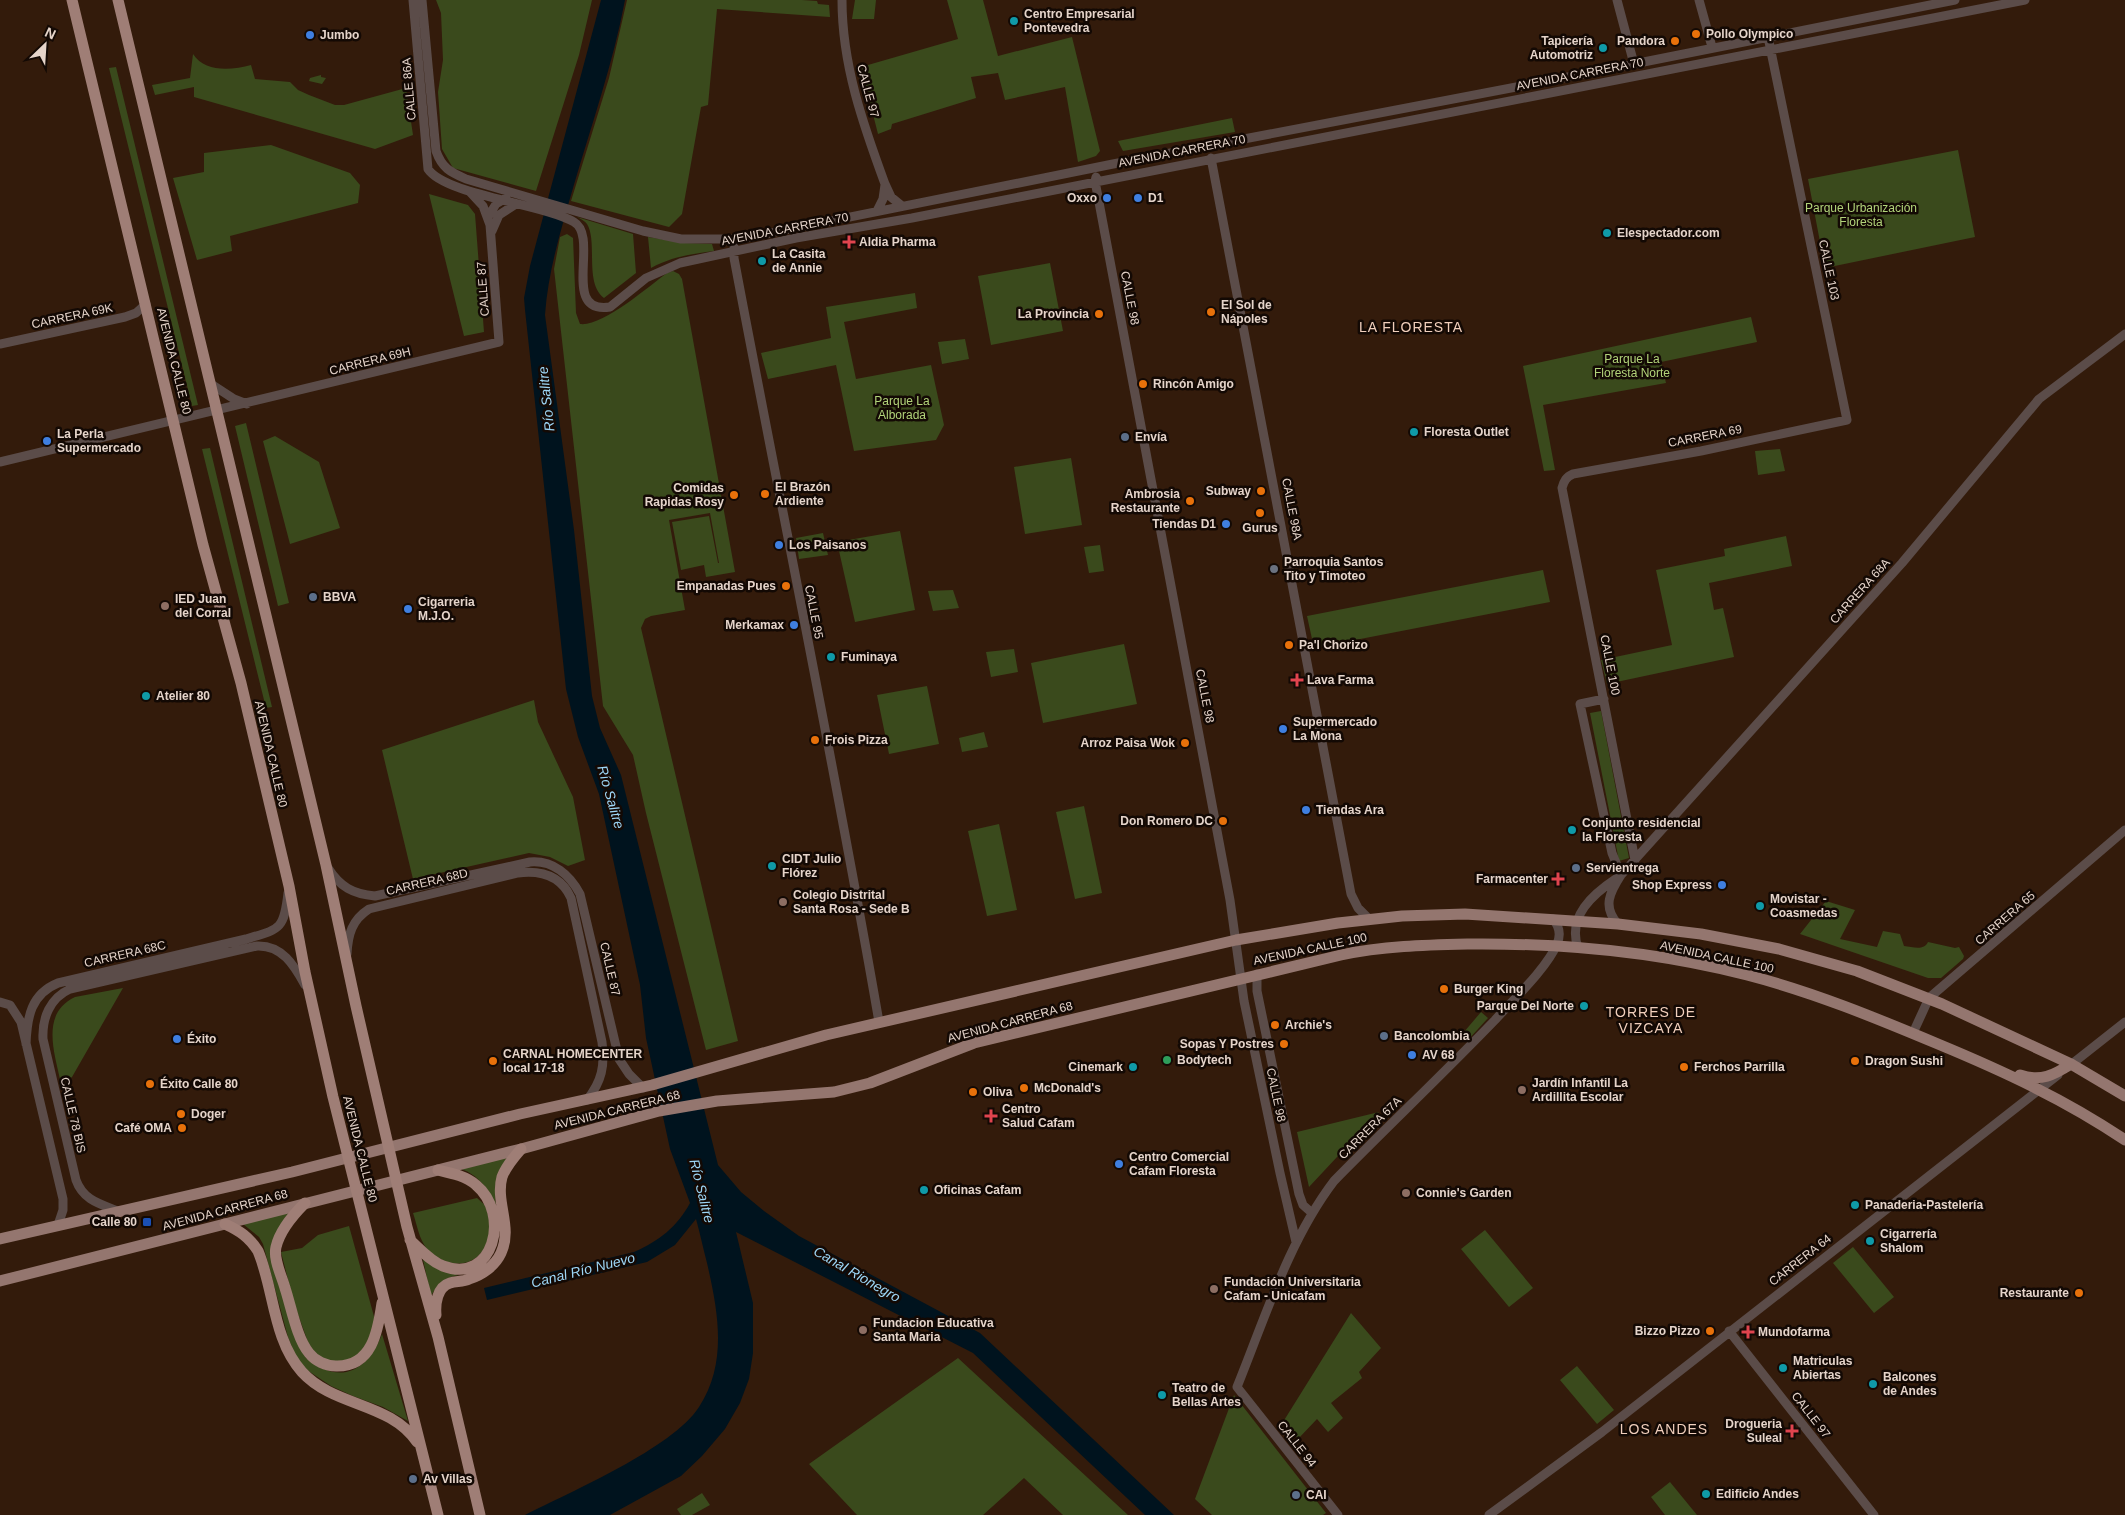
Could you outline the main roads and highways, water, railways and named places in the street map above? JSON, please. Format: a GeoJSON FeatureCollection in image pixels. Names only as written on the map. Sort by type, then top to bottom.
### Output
{"type":"FeatureCollection","features":[{"type":"Feature","properties":{"kind":"highway","name":"AVENIDA CALLE 80"},"geometry":{"type":"LineString","coordinates":[[72,0],[203,545],[239,676],[263,802],[289,886],[310,994],[334,1098],[438,1515]]}},
{"type":"Feature","properties":{"kind":"highway"},"geometry":{"type":"LineString","coordinates":[[118,0],[326,865],[410,1240],[438,1337],[480,1515]]}},
{"type":"Feature","properties":{"kind":"highway"},"geometry":{"type":"LineString","coordinates":[[438,1337],[436,1308],[440,1291],[449,1283],[469,1280],[484,1272],[495,1263],[501,1253],[506,1227],[501,1197],[501,1180],[509,1164],[521,1148]]}},
{"type":"Feature","properties":{"kind":"highway"},"geometry":{"type":"LineString","coordinates":[[410,1240],[436,1262],[457,1269],[469,1268],[491,1249],[496,1226],[494,1213],[484,1193],[467,1179],[438,1170]]}},
{"type":"Feature","properties":{"kind":"highway"},"geometry":{"type":"LineString","coordinates":[[305,1203],[285,1227],[278,1239],[276,1252],[297,1324],[308,1353],[318,1361],[331,1366],[351,1364],[361,1358],[369,1351],[375,1338],[383,1298]]}},
{"type":"Feature","properties":{"kind":"highway"},"geometry":{"type":"LineString","coordinates":[[225,1224],[242,1232],[253,1242],[258,1251],[287,1346],[302,1372],[323,1390],[388,1416],[410,1431],[422,1449]]}},
{"type":"Feature","properties":{"kind":"main road","name":"AVENIDA CALLE 100"},"geometry":{"type":"LineString","coordinates":[[1236,940],[1368,919],[1466,914],[1576,920],[1701,934],[1779,949],[1857,971],[1929,998],[2071,1064],[2125,1096]]}},
{"type":"Feature","properties":{"kind":"main road","name":"AVENIDA CARRERA 68"},"geometry":{"type":"LineString","coordinates":[[0,1239],[292,1172],[520,1114],[647,1087],[710,1070],[826,1034],[1236,940]]}},
{"type":"Feature","properties":{"kind":"main road","name":"AVENIDA CALLE 100"},"geometry":{"type":"LineString","coordinates":[[1241,978],[1355,952],[1437,945],[1501,944],[1578,948],[1661,958],[1747,975],[1815,996],[1913,1033],[2040,1090],[2086,1114],[2125,1140]]}},
{"type":"Feature","properties":{"kind":"main road","name":"AVENIDA CARRERA 68"},"geometry":{"type":"LineString","coordinates":[[0,1280],[438,1170],[659,1112],[717,1101],[834,1092],[852,1088],[889,1076],[974,1043],[1241,978]]}},
{"type":"Feature","properties":{"kind":"main road"},"geometry":{"type":"LineString","coordinates":[[1929,1040],[1937,1039],[1949,1042],[2027,1077],[2046,1078],[2071,1064]]}},
{"type":"Feature","properties":{"kind":"water"},"geometry":{"type":"Polygon","coordinates":[[[601,0],[625,0],[608,71],[556,251],[549,282],[545,315],[574,530],[592,696],[600,728],[621,775],[718,1165],[741,1192],[799,1236],[980,1333],[1174,1515],[1145,1515],[973,1353],[736,1232],[753,1303],[753,1353],[749,1379],[740,1403],[725,1429],[702,1456],[681,1476],[610,1515],[525,1515],[619,1468],[667,1438],[686,1422],[699,1407],[708,1390],[714,1373],[718,1336],[714,1300],[696,1219],[675,1245],[647,1262],[487,1300],[484,1288],[634,1252],[659,1238],[673,1226],[690,1203],[670,1149],[646,1038],[640,985],[599,794],[578,737],[566,689],[524,298],[530,266],[601,0]]]}},
{"type":"Feature","properties":{"kind":"place","name":"Centro Empresarial Pontevedra"},"geometry":{"type":"Point","coordinates":[1014,21]}},
{"type":"Feature","properties":{"kind":"place","name":"Pollo Olympico"},"geometry":{"type":"Point","coordinates":[1696,34]}},
{"type":"Feature","properties":{"kind":"place","name":"Jumbo"},"geometry":{"type":"Point","coordinates":[310,35]}},
{"type":"Feature","properties":{"kind":"place","name":"Pandora"},"geometry":{"type":"Point","coordinates":[1675,41]}},
{"type":"Feature","properties":{"kind":"place","name":"Tapicería Automotriz"},"geometry":{"type":"Point","coordinates":[1603,48]}},
{"type":"Feature","properties":{"kind":"place","name":"Oxxo"},"geometry":{"type":"Point","coordinates":[1107,198]}},
{"type":"Feature","properties":{"kind":"place","name":"D1"},"geometry":{"type":"Point","coordinates":[1138,198]}},
{"type":"Feature","properties":{"kind":"place","name":"Elespectador.com"},"geometry":{"type":"Point","coordinates":[1607,233]}},
{"type":"Feature","properties":{"kind":"place","name":"Aldia Pharma"},"geometry":{"type":"Point","coordinates":[849,242]}},
{"type":"Feature","properties":{"kind":"place","name":"La Casita de Annie"},"geometry":{"type":"Point","coordinates":[762,261]}},
{"type":"Feature","properties":{"kind":"place","name":"El Sol de Nápoles"},"geometry":{"type":"Point","coordinates":[1211,312]}},
{"type":"Feature","properties":{"kind":"place","name":"La Provincia"},"geometry":{"type":"Point","coordinates":[1099,314]}},
{"type":"Feature","properties":{"kind":"place","name":"Rincón Amigo"},"geometry":{"type":"Point","coordinates":[1143,384]}},
{"type":"Feature","properties":{"kind":"place","name":"Floresta Outlet"},"geometry":{"type":"Point","coordinates":[1414,432]}},
{"type":"Feature","properties":{"kind":"place","name":"Envía"},"geometry":{"type":"Point","coordinates":[1125,437]}},
{"type":"Feature","properties":{"kind":"place","name":"La Perla Supermercado"},"geometry":{"type":"Point","coordinates":[47,441]}},
{"type":"Feature","properties":{"kind":"place","name":"Subway"},"geometry":{"type":"Point","coordinates":[1261,491]}},
{"type":"Feature","properties":{"kind":"place","name":"El Brazón Ardiente"},"geometry":{"type":"Point","coordinates":[765,494]}},
{"type":"Feature","properties":{"kind":"place","name":"Comidas Rapidas Rosy"},"geometry":{"type":"Point","coordinates":[734,495]}},
{"type":"Feature","properties":{"kind":"place","name":"Ambrosia Restaurante"},"geometry":{"type":"Point","coordinates":[1190,501]}},
{"type":"Feature","properties":{"kind":"place","name":"Gurus"},"geometry":{"type":"Point","coordinates":[1260,513]}},
{"type":"Feature","properties":{"kind":"place","name":"Tiendas D1"},"geometry":{"type":"Point","coordinates":[1226,524]}},
{"type":"Feature","properties":{"kind":"place","name":"Los Paisanos"},"geometry":{"type":"Point","coordinates":[779,545]}},
{"type":"Feature","properties":{"kind":"place","name":"Parroquia Santos Tito y Timoteo"},"geometry":{"type":"Point","coordinates":[1274,569]}},
{"type":"Feature","properties":{"kind":"place","name":"Empanadas Pues"},"geometry":{"type":"Point","coordinates":[786,586]}},
{"type":"Feature","properties":{"kind":"place","name":"BBVA"},"geometry":{"type":"Point","coordinates":[313,597]}},
{"type":"Feature","properties":{"kind":"place","name":"IED Juan del Corral"},"geometry":{"type":"Point","coordinates":[165,606]}},
{"type":"Feature","properties":{"kind":"place","name":"Cigarreria M.J.O."},"geometry":{"type":"Point","coordinates":[408,609]}},
{"type":"Feature","properties":{"kind":"place","name":"Merkamax"},"geometry":{"type":"Point","coordinates":[794,625]}},
{"type":"Feature","properties":{"kind":"place","name":"Pa'l Chorizo"},"geometry":{"type":"Point","coordinates":[1289,645]}},
{"type":"Feature","properties":{"kind":"place","name":"Fuminaya"},"geometry":{"type":"Point","coordinates":[831,657]}},
{"type":"Feature","properties":{"kind":"place","name":"Lava Farma"},"geometry":{"type":"Point","coordinates":[1297,680]}},
{"type":"Feature","properties":{"kind":"place","name":"Atelier 80"},"geometry":{"type":"Point","coordinates":[146,696]}},
{"type":"Feature","properties":{"kind":"place","name":"Supermercado La Mona"},"geometry":{"type":"Point","coordinates":[1283,729]}},
{"type":"Feature","properties":{"kind":"place","name":"Frois Pizza"},"geometry":{"type":"Point","coordinates":[815,740]}},
{"type":"Feature","properties":{"kind":"place","name":"Arroz Paisa Wok"},"geometry":{"type":"Point","coordinates":[1185,743]}},
{"type":"Feature","properties":{"kind":"place","name":"Tiendas Ara"},"geometry":{"type":"Point","coordinates":[1306,810]}},
{"type":"Feature","properties":{"kind":"place","name":"Don Romero DC"},"geometry":{"type":"Point","coordinates":[1223,821]}},
{"type":"Feature","properties":{"kind":"place","name":"Conjunto residencial la Floresta"},"geometry":{"type":"Point","coordinates":[1572,830]}},
{"type":"Feature","properties":{"kind":"place","name":"CIDT Julio Flórez"},"geometry":{"type":"Point","coordinates":[772,866]}},
{"type":"Feature","properties":{"kind":"place","name":"Servientrega"},"geometry":{"type":"Point","coordinates":[1576,868]}},
{"type":"Feature","properties":{"kind":"place","name":"Farmacenter"},"geometry":{"type":"Point","coordinates":[1558,879]}},
{"type":"Feature","properties":{"kind":"place","name":"Shop Express"},"geometry":{"type":"Point","coordinates":[1722,885]}},
{"type":"Feature","properties":{"kind":"place","name":"Colegio Distrital Santa Rosa - Sede B"},"geometry":{"type":"Point","coordinates":[783,902]}},
{"type":"Feature","properties":{"kind":"place","name":"Movistar - Coasmedas"},"geometry":{"type":"Point","coordinates":[1760,906]}},
{"type":"Feature","properties":{"kind":"place","name":"Burger King"},"geometry":{"type":"Point","coordinates":[1444,989]}},
{"type":"Feature","properties":{"kind":"place","name":"Parque Del Norte"},"geometry":{"type":"Point","coordinates":[1584,1006]}},
{"type":"Feature","properties":{"kind":"place","name":"Archie's"},"geometry":{"type":"Point","coordinates":[1275,1025]}},
{"type":"Feature","properties":{"kind":"place","name":"Bancolombia"},"geometry":{"type":"Point","coordinates":[1384,1036]}},
{"type":"Feature","properties":{"kind":"place","name":"Éxito"},"geometry":{"type":"Point","coordinates":[177,1039]}},
{"type":"Feature","properties":{"kind":"place","name":"Sopas Y Postres"},"geometry":{"type":"Point","coordinates":[1284,1044]}},
{"type":"Feature","properties":{"kind":"place","name":"AV 68"},"geometry":{"type":"Point","coordinates":[1412,1055]}},
{"type":"Feature","properties":{"kind":"place","name":"Bodytech"},"geometry":{"type":"Point","coordinates":[1167,1060]}},
{"type":"Feature","properties":{"kind":"place","name":"CARNAL HOMECENTER local 17-18"},"geometry":{"type":"Point","coordinates":[493,1061]}},
{"type":"Feature","properties":{"kind":"place","name":"Dragon Sushi"},"geometry":{"type":"Point","coordinates":[1855,1061]}},
{"type":"Feature","properties":{"kind":"place","name":"Cinemark"},"geometry":{"type":"Point","coordinates":[1133,1067]}},
{"type":"Feature","properties":{"kind":"place","name":"Ferchos Parrilla"},"geometry":{"type":"Point","coordinates":[1684,1067]}},
{"type":"Feature","properties":{"kind":"place","name":"Éxito Calle 80"},"geometry":{"type":"Point","coordinates":[150,1084]}},
{"type":"Feature","properties":{"kind":"place","name":"McDonald's"},"geometry":{"type":"Point","coordinates":[1024,1088]}},
{"type":"Feature","properties":{"kind":"place","name":"Jardín Infantil La Ardillita Escolar"},"geometry":{"type":"Point","coordinates":[1522,1090]}},
{"type":"Feature","properties":{"kind":"place","name":"Oliva"},"geometry":{"type":"Point","coordinates":[973,1092]}},
{"type":"Feature","properties":{"kind":"place","name":"Doger"},"geometry":{"type":"Point","coordinates":[181,1114]}},
{"type":"Feature","properties":{"kind":"place","name":"Centro Salud Cafam"},"geometry":{"type":"Point","coordinates":[991,1116]}},
{"type":"Feature","properties":{"kind":"place","name":"Café OMA"},"geometry":{"type":"Point","coordinates":[182,1128]}},
{"type":"Feature","properties":{"kind":"place","name":"Centro Comercial Cafam Floresta"},"geometry":{"type":"Point","coordinates":[1119,1164]}},
{"type":"Feature","properties":{"kind":"place","name":"Oficinas Cafam"},"geometry":{"type":"Point","coordinates":[924,1190]}},
{"type":"Feature","properties":{"kind":"place","name":"Connie's Garden"},"geometry":{"type":"Point","coordinates":[1406,1193]}},
{"type":"Feature","properties":{"kind":"place","name":"Panaderia-Pastelería"},"geometry":{"type":"Point","coordinates":[1855,1205]}},
{"type":"Feature","properties":{"kind":"place","name":"Calle 80"},"geometry":{"type":"Point","coordinates":[147,1222]}},
{"type":"Feature","properties":{"kind":"place","name":"Cigarrería Shalom"},"geometry":{"type":"Point","coordinates":[1870,1241]}},
{"type":"Feature","properties":{"kind":"place","name":"Fundación Universitaria Cafam - Unicafam"},"geometry":{"type":"Point","coordinates":[1214,1289]}},
{"type":"Feature","properties":{"kind":"place","name":"Restaurante"},"geometry":{"type":"Point","coordinates":[2079,1293]}},
{"type":"Feature","properties":{"kind":"place","name":"Fundacion Educativa Santa Maria"},"geometry":{"type":"Point","coordinates":[863,1330]}},
{"type":"Feature","properties":{"kind":"place","name":"Bizzo Pizzo"},"geometry":{"type":"Point","coordinates":[1710,1331]}},
{"type":"Feature","properties":{"kind":"place","name":"Mundofarma"},"geometry":{"type":"Point","coordinates":[1748,1332]}},
{"type":"Feature","properties":{"kind":"place","name":"Matriculas Abiertas"},"geometry":{"type":"Point","coordinates":[1783,1368]}},
{"type":"Feature","properties":{"kind":"place","name":"Balcones de Andes"},"geometry":{"type":"Point","coordinates":[1873,1384]}},
{"type":"Feature","properties":{"kind":"place","name":"Teatro de Bellas Artes"},"geometry":{"type":"Point","coordinates":[1162,1395]}},
{"type":"Feature","properties":{"kind":"place","name":"Drogueria Suleal"},"geometry":{"type":"Point","coordinates":[1792,1431]}},
{"type":"Feature","properties":{"kind":"place","name":"Av Villas"},"geometry":{"type":"Point","coordinates":[413,1479]}},
{"type":"Feature","properties":{"kind":"place","name":"Edificio Andes"},"geometry":{"type":"Point","coordinates":[1706,1494]}},
{"type":"Feature","properties":{"kind":"place","name":"CAI"},"geometry":{"type":"Point","coordinates":[1296,1495]}},
{"type":"Feature","properties":{"kind":"district","name":"LA FLORESTA"},"geometry":{"type":"Point","coordinates":[1411,327]}},
{"type":"Feature","properties":{"kind":"district","name":"TORRES DE VIZCAYA"},"geometry":{"type":"Point","coordinates":[1651,1020]}},
{"type":"Feature","properties":{"kind":"district","name":"LOS ANDES"},"geometry":{"type":"Point","coordinates":[1664,1429]}},
{"type":"Feature","properties":{"kind":"park label","name":"Parque Urbanización Floresta"},"geometry":{"type":"Point","coordinates":[1861,215]}},
{"type":"Feature","properties":{"kind":"park label","name":"Parque La Floresta Norte"},"geometry":{"type":"Point","coordinates":[1632,366]}},
{"type":"Feature","properties":{"kind":"park label","name":"Parque La Alborada"},"geometry":{"type":"Point","coordinates":[902,408]}},
{"type":"Feature","properties":{"kind":"water label","name":"Río Salitre"},"geometry":{"type":"Point","coordinates":[546,399]}},
{"type":"Feature","properties":{"kind":"water label","name":"Río Salitre"},"geometry":{"type":"Point","coordinates":[611,797]}},
{"type":"Feature","properties":{"kind":"water label","name":"Río Salitre"},"geometry":{"type":"Point","coordinates":[702,1191]}},
{"type":"Feature","properties":{"kind":"water label","name":"Canal Río Nuevo"},"geometry":{"type":"Point","coordinates":[583,1270]}},
{"type":"Feature","properties":{"kind":"water label","name":"Canal Rionegro"},"geometry":{"type":"Point","coordinates":[857,1274]}}]}
